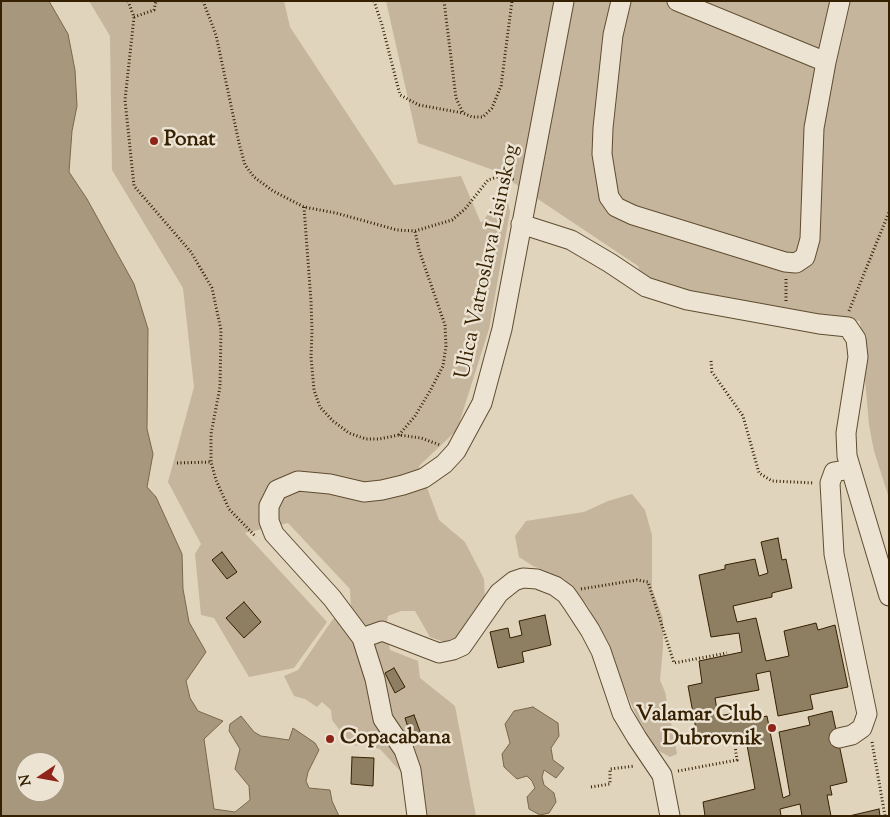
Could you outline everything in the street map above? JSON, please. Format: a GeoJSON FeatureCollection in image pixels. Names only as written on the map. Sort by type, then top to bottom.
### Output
{"type":"FeatureCollection","features":[{"type":"Feature","properties":{"kind":"street","name":"Ulica Vatroslava Lisinskog"},"geometry":{"type":"LineString","coordinates":[[417,816],[411,770],[404,750],[383,719],[375,679],[362,638],[332,598],[274,534],[269,521],[269,506],[277,490],[298,481],[330,484],[364,492],[396,487],[424,478],[444,464],[456,451],[482,403],[502,329],[564,1]]}},
{"type":"Feature","properties":{"kind":"street"},"geometry":{"type":"LineString","coordinates":[[621,1],[613,35],[603,128],[602,154],[609,198],[616,207],[633,215],[785,262],[796,263],[805,257],[810,240],[814,128],[840,1]]}},
{"type":"Feature","properties":{"kind":"street"},"geometry":{"type":"LineString","coordinates":[[677,1],[826,62]]}},
{"type":"Feature","properties":{"kind":"street"},"geometry":{"type":"LineString","coordinates":[[521,224],[571,240],[646,287],[688,300],[848,327],[856,339],[858,357],[846,433],[847,456],[889,596]]}},
{"type":"Feature","properties":{"kind":"street"},"geometry":{"type":"LineString","coordinates":[[839,738],[852,735],[862,728],[867,714],[834,554],[830,483],[834,472],[850,469]]}},
{"type":"Feature","properties":{"kind":"street"},"geometry":{"type":"LineString","coordinates":[[362,638],[382,631],[439,653],[446,652],[462,646],[499,592],[514,581],[524,578],[538,580],[555,586],[566,594],[590,630],[601,651],[622,712],[658,769],[670,816]]}},
{"type":"Feature","properties":{"kind":"path"},"geometry":{"type":"LineString","coordinates":[[128,1],[134,17],[125,100],[134,186],[195,260],[212,288],[221,330],[220,387],[211,434],[211,462],[216,480],[229,508],[262,544]]}},
{"type":"Feature","properties":{"kind":"path"},"geometry":{"type":"LineString","coordinates":[[134,17],[154,10],[156,1]]}},
{"type":"Feature","properties":{"kind":"path"},"geometry":{"type":"LineString","coordinates":[[203,1],[216,35],[245,165],[254,177],[273,191],[304,207],[336,213],[397,230],[416,231],[452,220],[465,209],[488,180],[503,175],[523,186],[528,191]]}},
{"type":"Feature","properties":{"kind":"path"},"geometry":{"type":"LineString","coordinates":[[374,1],[400,95],[419,105],[463,113],[472,117],[483,117],[492,108],[501,86],[512,1]]}},
{"type":"Feature","properties":{"kind":"path"},"geometry":{"type":"LineString","coordinates":[[444,1],[456,98],[463,113]]}},
{"type":"Feature","properties":{"kind":"path"},"geometry":{"type":"LineString","coordinates":[[304,207],[311,308],[311,357],[314,390],[320,407],[349,433],[366,439],[379,439],[399,435],[421,438],[456,451]]}},
{"type":"Feature","properties":{"kind":"path"},"geometry":{"type":"LineString","coordinates":[[848,327],[849,309],[889,212]]}},
{"type":"Feature","properties":{"kind":"path"},"geometry":{"type":"LineString","coordinates":[[399,435],[415,416],[430,391],[443,366],[446,346],[445,325],[419,250],[416,231]]}},
{"type":"Feature","properties":{"kind":"path"},"geometry":{"type":"LineString","coordinates":[[785,262],[787,318]]}},
{"type":"Feature","properties":{"kind":"path"},"geometry":{"type":"LineString","coordinates":[[711,361],[712,372],[743,416],[759,473],[772,481],[830,483]]}},
{"type":"Feature","properties":{"kind":"path"},"geometry":{"type":"LineString","coordinates":[[178,463],[211,462]]}},
{"type":"Feature","properties":{"kind":"path"},"geometry":{"type":"LineString","coordinates":[[566,594],[608,584],[637,580],[648,582],[674,663],[728,653]]}},
{"type":"Feature","properties":{"kind":"path"},"geometry":{"type":"LineString","coordinates":[[872,742],[885,816]]}},
{"type":"Feature","properties":{"kind":"path"},"geometry":{"type":"LineString","coordinates":[[591,787],[610,784],[610,769],[658,769],[737,760],[734,746]]}},
{"type":"Feature","properties":{"kind":"shaded area"},"geometry":{"type":"Polygon","coordinates":[[[1,1],[49,1],[68,34],[75,70],[77,106],[72,131],[69,172],[87,199],[134,284],[148,329],[147,429],[153,454],[147,487],[156,497],[182,554],[183,589],[189,622],[206,652],[186,681],[190,698],[198,711],[223,721],[204,739],[214,809],[235,812],[250,800],[249,786],[235,769],[240,749],[229,731],[230,724],[241,716],[254,732],[261,736],[289,740],[293,728],[315,743],[319,750],[308,772],[306,781],[309,788],[330,790],[332,801],[339,816],[1,816],[1,1]]]}},
{"type":"Feature","properties":{"kind":"shaded area"},"geometry":{"type":"Polygon","coordinates":[[[89,1],[284,1],[290,27],[394,185],[461,176],[481,223],[506,192],[510,212],[489,329],[457,430],[419,466],[439,520],[465,542],[484,579],[485,601],[461,636],[444,642],[430,637],[415,611],[401,611],[388,616],[386,626],[390,650],[418,661],[420,678],[455,706],[476,816],[408,816],[400,771],[380,749],[351,745],[332,720],[331,710],[322,702],[317,707],[305,699],[294,696],[284,676],[298,670],[333,619],[351,611],[350,589],[288,523],[245,533],[327,622],[294,668],[249,677],[214,618],[201,615],[195,554],[201,544],[168,482],[194,387],[183,288],[112,170],[110,36],[89,1]]]}},
{"type":"Feature","properties":{"kind":"shaded area"},"geometry":{"type":"Polygon","coordinates":[[[386,1],[889,1],[889,498],[874,451],[869,425],[860,321],[708,299],[643,280],[638,266],[496,171],[418,143],[386,1]]]}},
{"type":"Feature","properties":{"kind":"shaded area"},"geometry":{"type":"Polygon","coordinates":[[[632,494],[645,510],[652,535],[652,589],[663,618],[660,680],[665,692],[677,754],[670,757],[657,750],[637,717],[589,608],[564,579],[533,566],[519,557],[515,536],[526,521],[584,512],[608,501],[632,494]]]}},
{"type":"Feature","properties":{"kind":"shaded area"},"geometry":{"type":"Polygon","coordinates":[[[533,707],[558,723],[559,736],[551,748],[553,760],[564,768],[556,778],[544,770],[542,777],[544,785],[554,793],[556,802],[549,813],[540,815],[529,809],[527,797],[535,788],[532,781],[527,776],[517,779],[504,767],[502,754],[510,743],[505,724],[514,711],[533,707]]]}},
{"type":"Feature","properties":{"kind":"building"},"geometry":{"type":"Polygon","coordinates":[[[778,538],[782,560],[786,559],[792,588],[772,593],[772,597],[733,606],[737,622],[756,618],[766,661],[789,656],[784,631],[816,623],[818,630],[835,625],[848,687],[810,695],[813,709],[778,716],[770,671],[756,674],[759,690],[715,698],[718,716],[736,713],[738,722],[767,716],[783,798],[790,795],[779,732],[810,725],[808,717],[832,711],[847,782],[830,786],[832,795],[827,795],[831,816],[802,816],[800,804],[780,809],[781,816],[705,816],[703,802],[755,789],[747,745],[735,746],[732,734],[698,740],[688,686],[702,683],[699,661],[742,652],[739,633],[711,637],[699,575],[725,569],[725,565],[755,559],[759,576],[768,573],[761,542],[778,538]]]}},
{"type":"Feature","properties":{"kind":"building"},"geometry":{"type":"Polygon","coordinates":[[[222,552],[237,572],[227,579],[212,560],[222,552]]]}},
{"type":"Feature","properties":{"kind":"building"},"geometry":{"type":"Polygon","coordinates":[[[244,602],[261,622],[244,638],[226,618],[244,602]]]}},
{"type":"Feature","properties":{"kind":"building"},"geometry":{"type":"Polygon","coordinates":[[[545,615],[551,645],[522,652],[524,662],[498,668],[490,632],[508,628],[510,638],[522,635],[519,621],[545,615]]]}},
{"type":"Feature","properties":{"kind":"building"},"geometry":{"type":"Polygon","coordinates":[[[394,668],[405,687],[395,693],[385,673],[394,668]]]}},
{"type":"Feature","properties":{"kind":"building"},"geometry":{"type":"Polygon","coordinates":[[[414,715],[422,737],[412,740],[405,718],[414,715]]]}},
{"type":"Feature","properties":{"kind":"building"},"geometry":{"type":"Polygon","coordinates":[[[352,757],[374,758],[373,786],[351,784],[352,757]]]}},
{"type":"Feature","properties":{"kind":"building"},"geometry":{"type":"Polygon","coordinates":[[[879,809],[880,816],[849,816],[879,809]]]}},
{"type":"Feature","properties":{"kind":"place","name":"Ponat"},"geometry":{"type":"Point","coordinates":[154,141]}},
{"type":"Feature","properties":{"kind":"place","name":"Valamar Club Dubrovnik"},"geometry":{"type":"Point","coordinates":[772,728]}},
{"type":"Feature","properties":{"kind":"place","name":"Copacabana"},"geometry":{"type":"Point","coordinates":[330,739]}}]}
